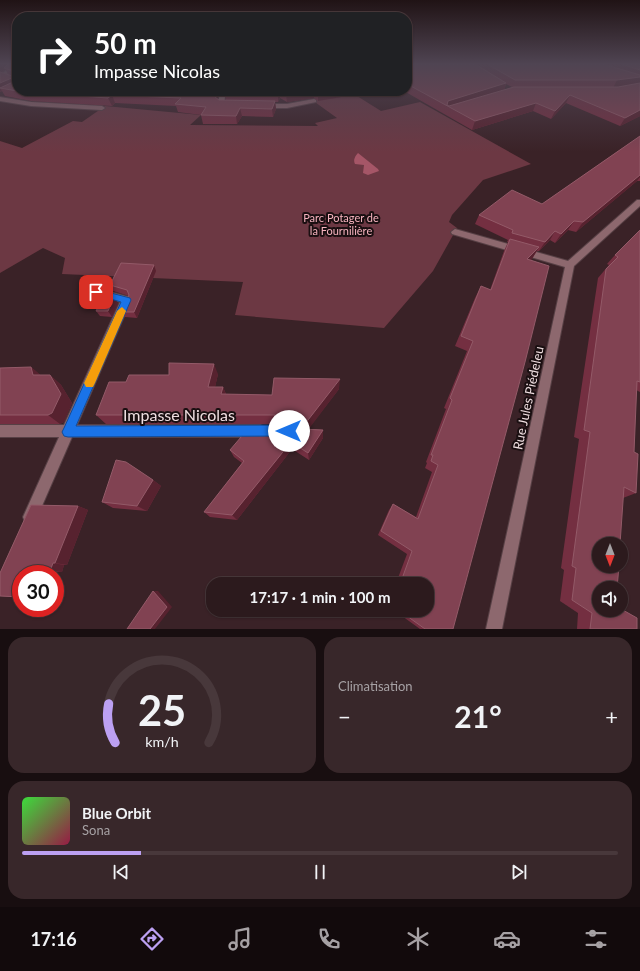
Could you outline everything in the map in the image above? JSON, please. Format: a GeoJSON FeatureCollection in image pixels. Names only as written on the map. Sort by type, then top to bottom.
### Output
{"type":"FeatureCollection","features":[{"type":"Feature","properties":{"kind":"street"},"geometry":{"type":"LineString","coordinates":[[0,97],[5,93]]}},
{"type":"Feature","properties":{"kind":"street"},"geometry":{"type":"LineString","coordinates":[[222,96],[221,105],[235,105]]}},
{"type":"Feature","properties":{"kind":"street"},"geometry":{"type":"LineString","coordinates":[[0,97],[31,104],[102,108]]}},
{"type":"Feature","properties":{"kind":"street"},"geometry":{"type":"LineString","coordinates":[[257,106],[287,106],[314,101]]}},
{"type":"Feature","properties":{"kind":"street"},"geometry":{"type":"LineString","coordinates":[[455,232],[570,265],[640,202]]}},
{"type":"Feature","properties":{"kind":"street","name":"Rue Jules Piédeleu"},"geometry":{"type":"LineString","coordinates":[[494,629],[570,265]]}},
{"type":"Feature","properties":{"kind":"street"},"geometry":{"type":"LineString","coordinates":[[26,526],[126,300],[96,292]]}},
{"type":"Feature","properties":{"kind":"street","name":"Impasse Nicolas"},"geometry":{"type":"LineString","coordinates":[[0,431],[274,431]]}},
{"type":"Feature","properties":{"kind":"green space","name":"Parc Potager de la Fournilière"},"geometry":{"type":"Polygon","coordinates":[[[328,96],[357,96],[381,111],[420,102],[531,164],[483,180],[452,215],[449,222],[457,228],[433,271],[384,328],[235,315],[243,282],[62,274],[65,258],[43,248],[0,273],[0,141],[22,148],[73,121],[82,122],[105,106],[201,115],[190,125],[318,126],[315,123],[337,118],[312,100],[328,96]]]}},
{"type":"Feature","properties":{"kind":"shaded area"},"geometry":{"type":"Polygon","coordinates":[[[358,153],[379,171],[368,175],[363,173],[364,165],[354,163],[358,153]]]}},
{"type":"Feature","properties":{"kind":"building"},"geometry":{"type":"Polygon","coordinates":[[[424,93],[473,93],[448,101],[447,105],[449,106],[492,93],[640,93],[640,110],[625,118],[570,95],[555,111],[536,103],[475,121],[424,93]]]}},
{"type":"Feature","properties":{"kind":"building"},"geometry":{"type":"Polygon","coordinates":[[[82,96],[111,96],[108,98],[82,96]]]}},
{"type":"Feature","properties":{"kind":"building"},"geometry":{"type":"Polygon","coordinates":[[[135,96],[215,96],[219,100],[275,101],[272,109],[240,108],[236,116],[201,115],[206,107],[175,104],[181,98],[135,96]]]}},
{"type":"Feature","properties":{"kind":"building"},"geometry":{"type":"Polygon","coordinates":[[[640,136],[640,175],[583,222],[574,221],[561,234],[555,231],[545,242],[512,233],[513,230],[479,215],[512,190],[542,204],[640,136]]]}},
{"type":"Feature","properties":{"kind":"building"},"geometry":{"type":"Polygon","coordinates":[[[640,230],[640,382],[637,381],[634,452],[638,454],[636,493],[624,487],[620,537],[592,537],[592,573],[618,573],[618,581],[592,581],[592,613],[572,600],[576,568],[572,566],[590,432],[584,430],[606,269],[618,257],[615,255],[640,230]]]}},
{"type":"Feature","properties":{"kind":"building"},"geometry":{"type":"Polygon","coordinates":[[[510,239],[539,247],[527,259],[549,266],[525,362],[453,629],[425,629],[408,617],[434,617],[434,577],[403,577],[412,551],[381,531],[393,504],[418,519],[438,465],[431,461],[433,455],[431,455],[452,400],[450,398],[473,341],[461,336],[481,286],[491,290],[510,239]]]}},
{"type":"Feature","properties":{"kind":"building"},"geometry":{"type":"Polygon","coordinates":[[[121,263],[154,265],[134,312],[121,312],[129,295],[127,290],[110,285],[121,263]]]}},
{"type":"Feature","properties":{"kind":"building"},"geometry":{"type":"Polygon","coordinates":[[[105,294],[114,297],[108,311],[96,311],[105,294]]]}},
{"type":"Feature","properties":{"kind":"building"},"geometry":{"type":"Polygon","coordinates":[[[169,363],[214,364],[208,387],[223,387],[221,394],[272,395],[274,378],[340,379],[301,429],[323,430],[308,453],[291,442],[232,515],[204,512],[244,461],[230,450],[247,430],[288,430],[293,427],[295,422],[292,417],[288,415],[96,415],[109,382],[126,382],[129,375],[169,375],[169,363]]]}},
{"type":"Feature","properties":{"kind":"building"},"geometry":{"type":"Polygon","coordinates":[[[31,367],[33,375],[50,375],[61,394],[52,413],[48,415],[0,415],[0,368],[31,367]]]}},
{"type":"Feature","properties":{"kind":"building"},"geometry":{"type":"Polygon","coordinates":[[[116,460],[126,462],[153,480],[137,506],[102,502],[116,460]]]}},
{"type":"Feature","properties":{"kind":"building"},"geometry":{"type":"Polygon","coordinates":[[[31,505],[78,506],[55,563],[52,565],[12,565],[12,597],[0,596],[0,573],[31,505]]]}},
{"type":"Feature","properties":{"kind":"building"},"geometry":{"type":"Polygon","coordinates":[[[153,591],[167,607],[150,629],[127,629],[153,591]]]}},
{"type":"Feature","properties":{"kind":"building"},"geometry":{"type":"Polygon","coordinates":[[[592,613],[592,617],[628,617],[628,613],[637,618],[637,629],[590,629],[592,613]]]}},
{"type":"Feature","properties":{"kind":"slow traffic"},"geometry":{"type":"LineString","coordinates":[[89,383],[122,311]]}},
{"type":"Feature","properties":{"kind":"route"},"geometry":{"type":"LineString","coordinates":[[96,292],[126,300],[68,432],[289,431]]}}]}
